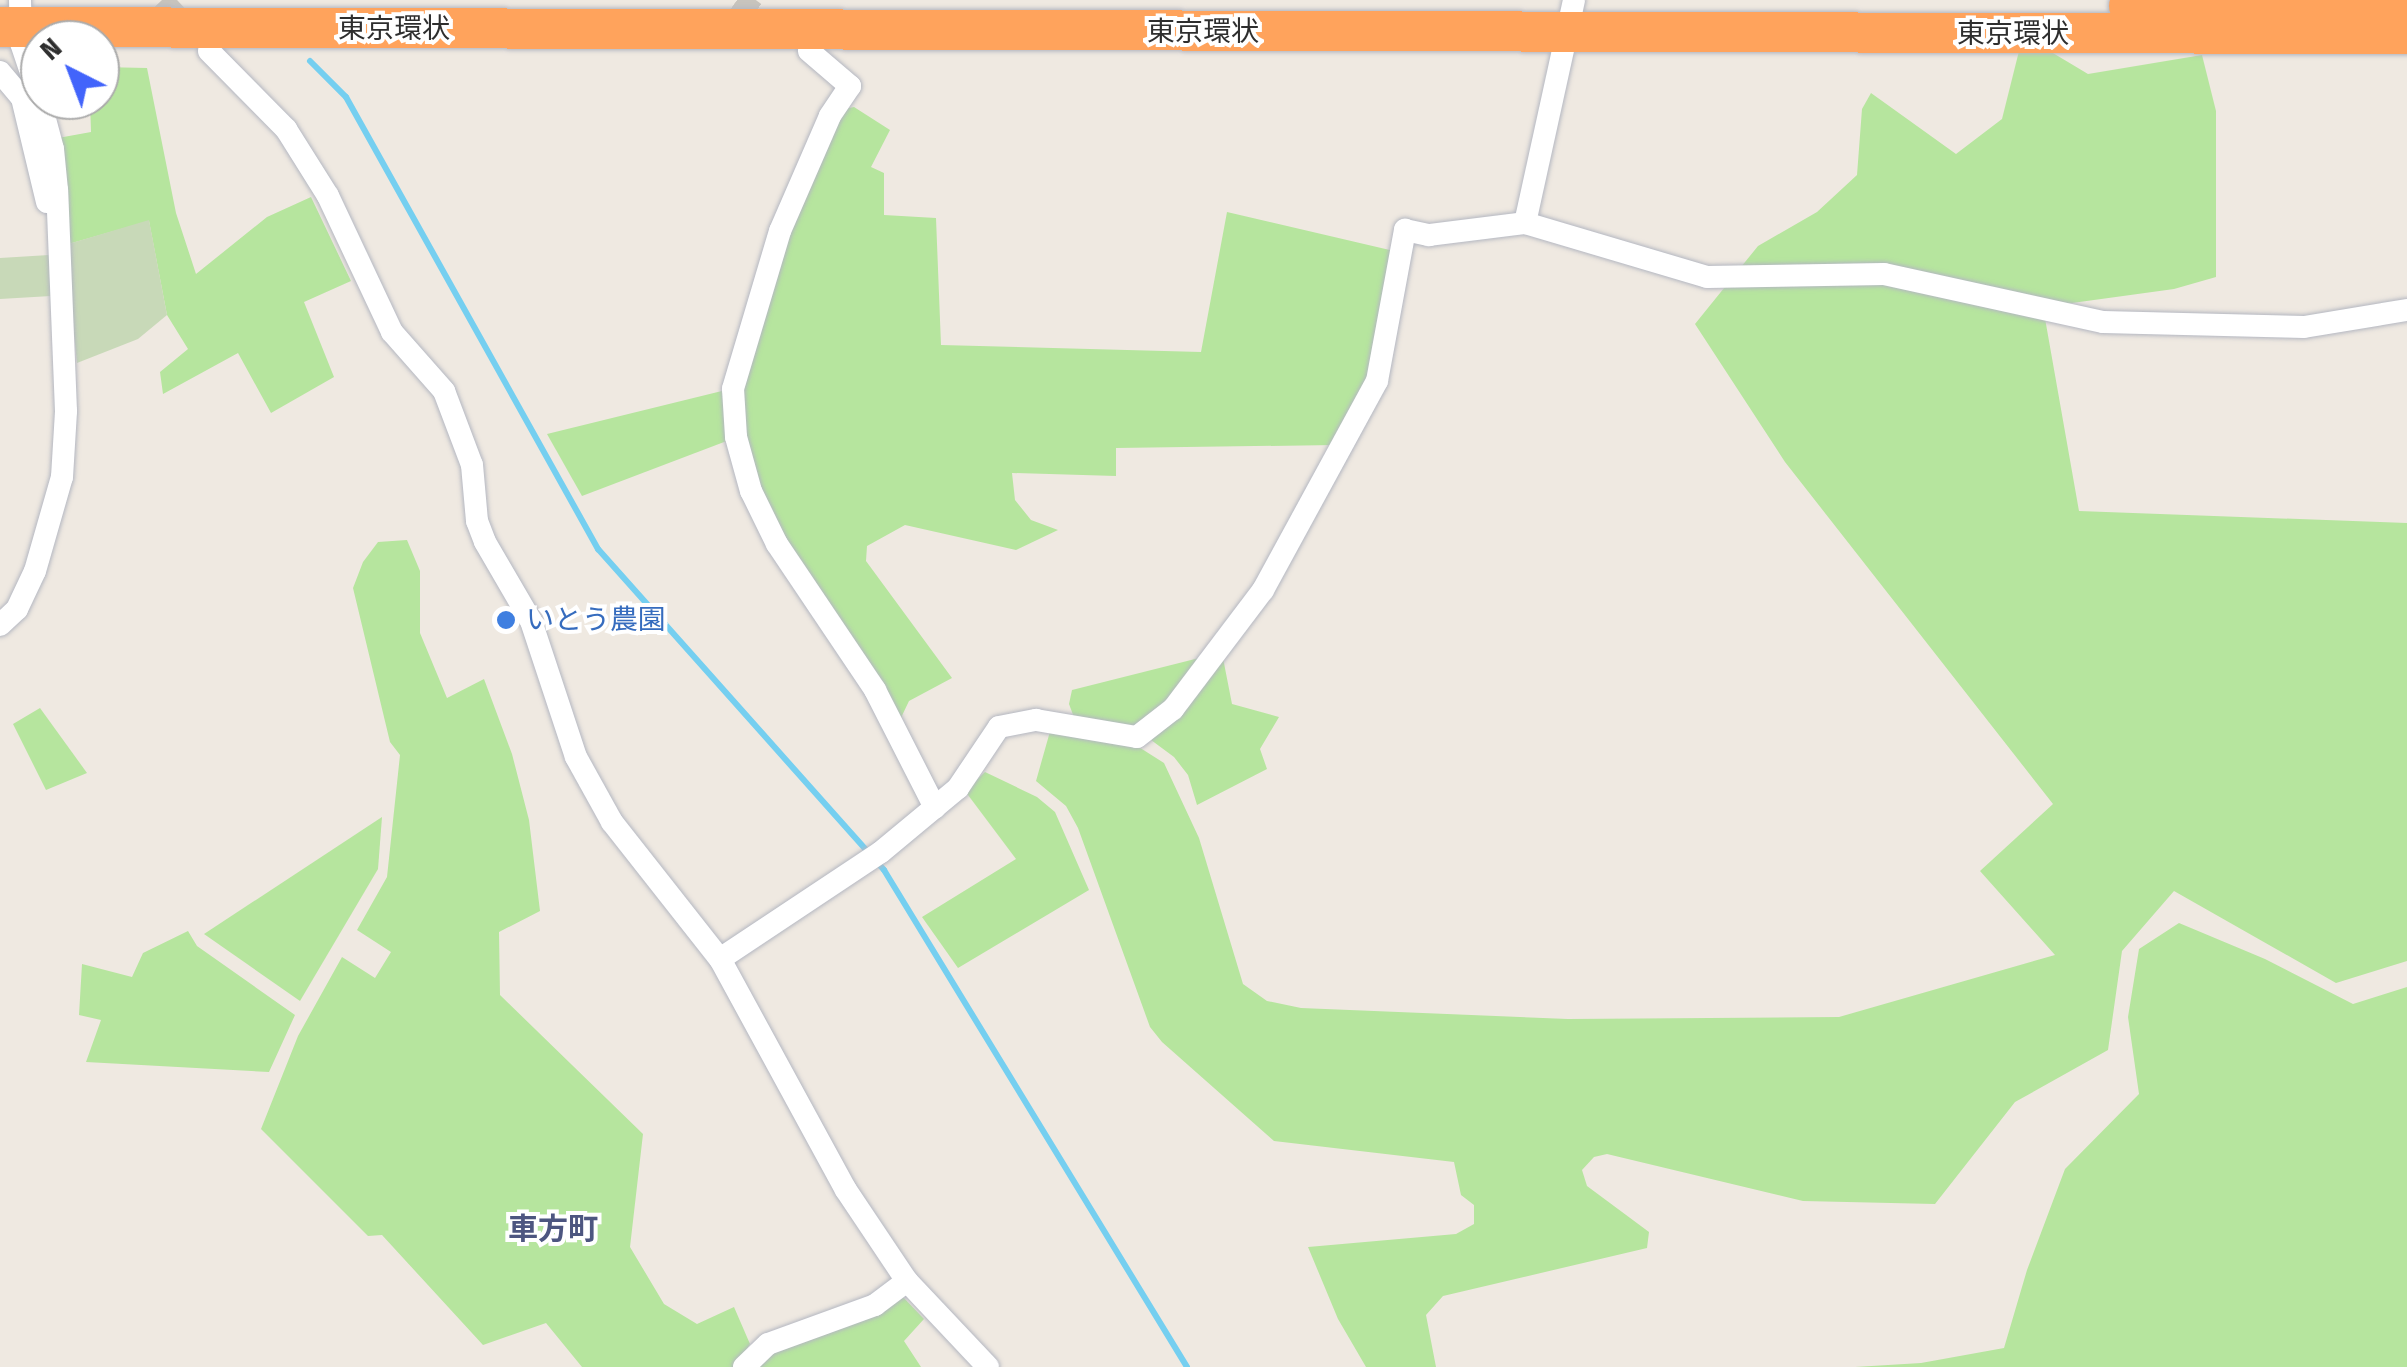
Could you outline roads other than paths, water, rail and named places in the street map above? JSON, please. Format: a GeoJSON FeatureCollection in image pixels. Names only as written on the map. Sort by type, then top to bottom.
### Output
{"type":"FeatureCollection","features":[{"type":"Feature","properties":{"kind":"highway","name":"東京環状"},"geometry":{"type":"LineString","coordinates":[[12,11],[1571,13],[2407,6]]}},
{"type":"Feature","properties":{"kind":"highway","name":"東京環状"},"geometry":{"type":"LineString","coordinates":[[1571,13],[2407,34]]}},
{"type":"Feature","properties":{"kind":"street"},"geometry":{"type":"LineString","coordinates":[[12,11],[20,39]]}},
{"type":"Feature","properties":{"kind":"street"},"geometry":{"type":"LineString","coordinates":[[1525,223],[1571,13]]}},
{"type":"Feature","properties":{"kind":"street"},"geometry":{"type":"LineString","coordinates":[[808,51],[850,86],[830,116],[780,231],[733,389],[736,438],[752,491],[777,544],[875,690],[935,808]]}},
{"type":"Feature","properties":{"kind":"street"},"geometry":{"type":"LineString","coordinates":[[210,52],[286,129],[328,196],[392,332],[444,390],[472,465],[477,520],[542,646],[576,757],[612,822],[720,959],[846,1190],[907,1281],[988,1367]]}},
{"type":"Feature","properties":{"kind":"street"},"geometry":{"type":"LineString","coordinates":[[0,72],[22,98],[58,237]]}},
{"type":"Feature","properties":{"kind":"street"},"geometry":{"type":"LineString","coordinates":[[0,626],[17,609],[35,571],[62,477],[66,410],[58,237],[53,149],[45,120]]}},
{"type":"Feature","properties":{"kind":"street"},"geometry":{"type":"LineString","coordinates":[[720,959],[872,859],[935,808],[958,788],[999,727],[1036,720],[1138,737],[1173,709],[1263,590],[1377,381],[1405,230],[1429,235],[1525,223],[1707,277],[1884,274],[2103,322],[2304,327],[2407,310]]}},
{"type":"Feature","properties":{"kind":"street"},"geometry":{"type":"LineString","coordinates":[[744,1367],[768,1344],[875,1305],[907,1281]]}},
{"type":"Feature","properties":{"kind":"waterway"},"geometry":{"type":"LineString","coordinates":[[310,61],[346,97],[598,549],[884,870],[1187,1367]]}},
{"type":"Feature","properties":{"kind":"tunnel"},"geometry":{"type":"LineString","coordinates":[[162,0],[190,30]]}},
{"type":"Feature","properties":{"kind":"tunnel"},"geometry":{"type":"LineString","coordinates":[[737,0],[773,26]]}},
{"type":"Feature","properties":{"kind":"place","name":"いとう農園"},"geometry":{"type":"Point","coordinates":[506,620]}},
{"type":"Feature","properties":{"kind":"district","name":"車方町"},"geometry":{"type":"Point","coordinates":[553,1229]}}]}
